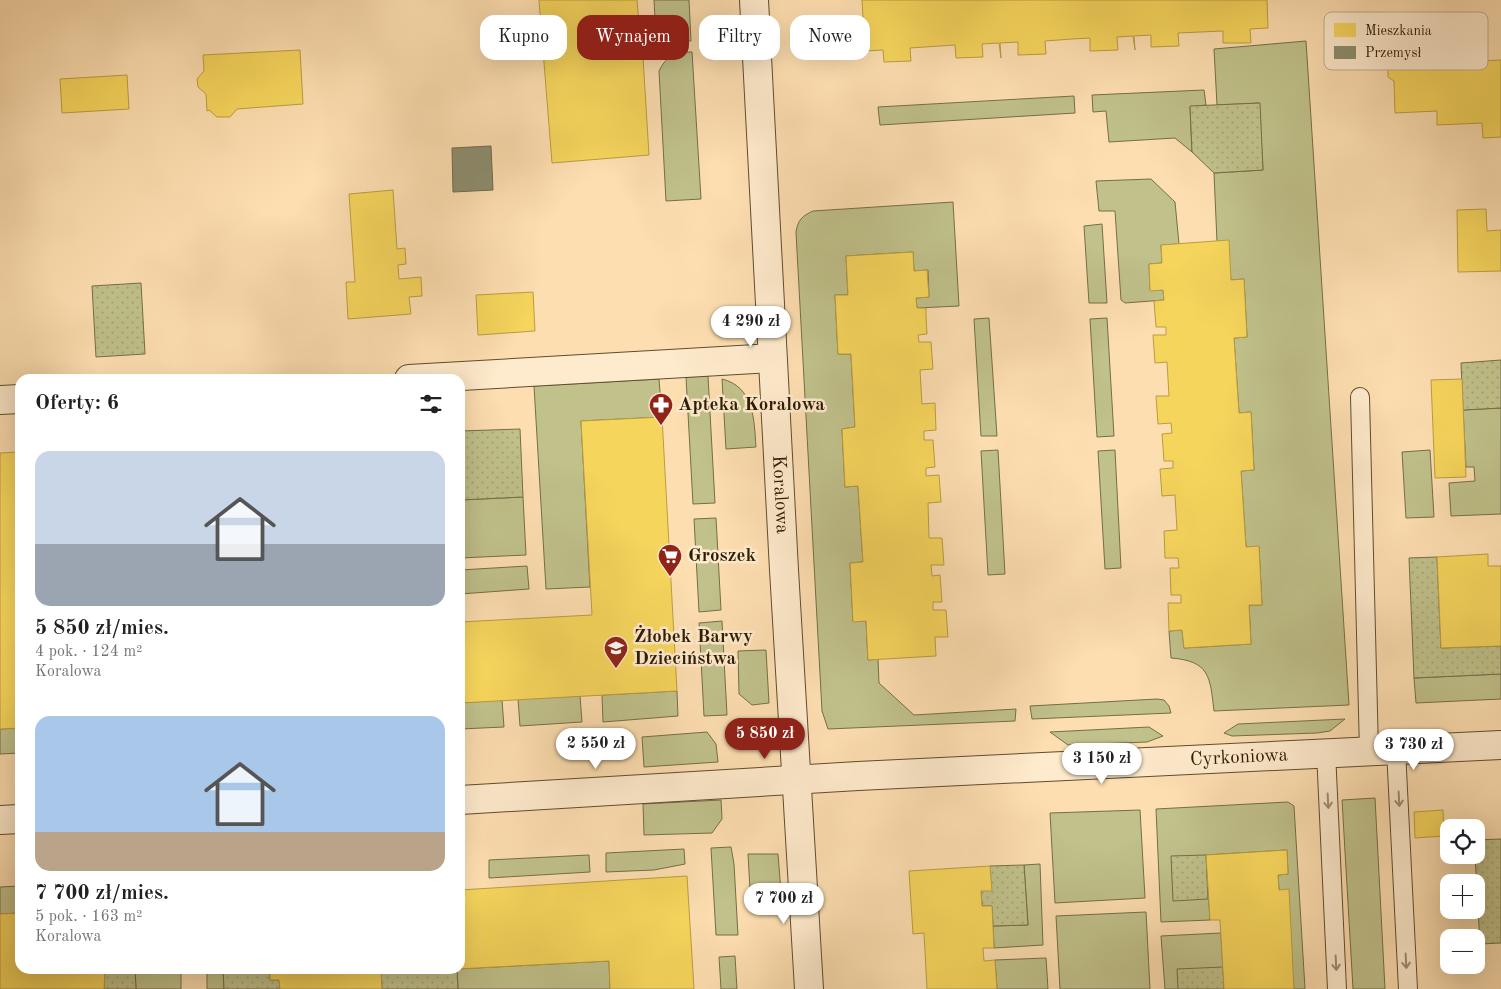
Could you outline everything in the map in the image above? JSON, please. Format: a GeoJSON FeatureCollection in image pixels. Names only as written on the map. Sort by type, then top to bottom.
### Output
{"type":"FeatureCollection","features":[{"type":"Feature","properties":{"kind":"street","name":"Koralowa"},"geometry":{"type":"LineString","coordinates":[[754,0],[772,358],[809,989]]}},
{"type":"Feature","properties":{"kind":"street"},"geometry":{"type":"LineString","coordinates":[[465,376],[772,358]]}},
{"type":"Feature","properties":{"kind":"street"},"geometry":{"type":"LineString","coordinates":[[0,400],[15,399]]}},
{"type":"Feature","properties":{"kind":"street","name":"Cyrkoniowa"},"geometry":{"type":"LineString","coordinates":[[465,800],[797,779],[1501,745]]}},
{"type":"Feature","properties":{"kind":"street"},"geometry":{"type":"LineString","coordinates":[[0,820],[15,818]]}},
{"type":"Feature","properties":{"kind":"lane"},"geometry":{"type":"LineString","coordinates":[[1360,397],[1369,751]]}},
{"type":"Feature","properties":{"kind":"lane"},"geometry":{"type":"LineString","coordinates":[[1396,750],[1408,989]]}},
{"type":"Feature","properties":{"kind":"lane"},"geometry":{"type":"LineString","coordinates":[[1326,752],[1337,989]]}},
{"type":"Feature","properties":{"kind":"green space"},"geometry":{"type":"Polygon","coordinates":[[[654,0],[689,0],[691,41],[689,41],[689,15],[655,15],[654,0]]]}},
{"type":"Feature","properties":{"kind":"green space"},"geometry":{"type":"Polygon","coordinates":[[[1306,41],[1349,705],[1214,711],[1211,689],[1206,673],[1194,663],[1171,658],[1169,631],[1182,630],[1184,648],[1251,644],[1249,605],[1262,605],[1259,547],[1246,547],[1241,471],[1254,470],[1251,412],[1239,413],[1234,338],[1247,337],[1244,279],[1231,280],[1217,242],[1214,173],[1263,170],[1259,103],[1217,105],[1214,49],[1306,41]]]}},
{"type":"Feature","properties":{"kind":"green space"},"geometry":{"type":"Polygon","coordinates":[[[689,52],[692,52],[701,199],[666,201],[659,71],[666,60],[689,60],[689,52]]]}},
{"type":"Feature","properties":{"kind":"green space"},"geometry":{"type":"Polygon","coordinates":[[[1204,90],[1206,105],[1190,107],[1192,152],[1175,138],[1109,142],[1106,111],[1093,112],[1092,95],[1204,90]]]}},
{"type":"Feature","properties":{"kind":"green space"},"geometry":{"type":"Polygon","coordinates":[[[1074,96],[1075,113],[880,125],[878,107],[1074,96]]]}},
{"type":"Feature","properties":{"kind":"green space"},"geometry":{"type":"Polygon","coordinates":[[[1260,103],[1263,170],[1214,173],[1192,152],[1190,106],[1260,103]]]}},
{"type":"Feature","properties":{"kind":"green space"},"geometry":{"type":"Polygon","coordinates":[[[1151,179],[1175,202],[1179,244],[1161,245],[1162,263],[1149,264],[1150,290],[1163,290],[1164,300],[1125,303],[1121,300],[1115,211],[1099,211],[1096,181],[1151,179]]]}},
{"type":"Feature","properties":{"kind":"green space"},"geometry":{"type":"Polygon","coordinates":[[[953,202],[959,306],[917,308],[916,298],[929,297],[928,270],[914,271],[913,252],[846,256],[848,295],[835,295],[838,354],[851,354],[855,427],[842,429],[845,487],[858,486],[863,562],[850,563],[853,621],[866,621],[868,660],[878,659],[879,683],[914,715],[1016,709],[1015,721],[828,729],[822,711],[796,232],[799,221],[813,211],[953,202]]]}},
{"type":"Feature","properties":{"kind":"green space"},"geometry":{"type":"Polygon","coordinates":[[[1102,224],[1107,303],[1089,303],[1084,226],[1102,224]]]}},
{"type":"Feature","properties":{"kind":"green space"},"geometry":{"type":"Polygon","coordinates":[[[141,283],[145,354],[96,357],[92,286],[141,283]]]}},
{"type":"Feature","properties":{"kind":"green space"},"geometry":{"type":"Polygon","coordinates":[[[989,318],[997,436],[981,436],[974,319],[989,318]]]}},
{"type":"Feature","properties":{"kind":"green space"},"geometry":{"type":"Polygon","coordinates":[[[1107,318],[1114,436],[1097,437],[1090,319],[1107,318]]]}},
{"type":"Feature","properties":{"kind":"green space"},"geometry":{"type":"Polygon","coordinates":[[[1501,360],[1501,408],[1463,410],[1461,363],[1501,360]]]}},
{"type":"Feature","properties":{"kind":"green space"},"geometry":{"type":"Polygon","coordinates":[[[708,376],[715,503],[693,504],[686,377],[708,376]]]}},
{"type":"Feature","properties":{"kind":"green space"},"geometry":{"type":"Polygon","coordinates":[[[659,379],[662,417],[581,421],[590,587],[546,589],[534,386],[659,379]]]}},
{"type":"Feature","properties":{"kind":"green space"},"geometry":{"type":"Polygon","coordinates":[[[722,379],[733,383],[741,389],[746,397],[753,415],[756,447],[726,449],[722,379]]]}},
{"type":"Feature","properties":{"kind":"green space"},"geometry":{"type":"Polygon","coordinates":[[[1501,408],[1501,514],[1451,516],[1449,483],[1475,481],[1474,467],[1466,467],[1463,410],[1501,408]]]}},
{"type":"Feature","properties":{"kind":"green space"},"geometry":{"type":"Polygon","coordinates":[[[520,429],[523,497],[465,500],[465,431],[520,429]]]}},
{"type":"Feature","properties":{"kind":"green space"},"geometry":{"type":"Polygon","coordinates":[[[998,450],[1005,574],[988,575],[981,451],[998,450]]]}},
{"type":"Feature","properties":{"kind":"green space"},"geometry":{"type":"Polygon","coordinates":[[[1115,450],[1121,568],[1105,569],[1098,451],[1115,450]]]}},
{"type":"Feature","properties":{"kind":"green space"},"geometry":{"type":"Polygon","coordinates":[[[1430,450],[1434,517],[1406,518],[1402,452],[1430,450]]]}},
{"type":"Feature","properties":{"kind":"green space"},"geometry":{"type":"Polygon","coordinates":[[[523,497],[526,555],[465,558],[465,500],[523,497]]]}},
{"type":"Feature","properties":{"kind":"green space"},"geometry":{"type":"Polygon","coordinates":[[[716,518],[721,610],[699,612],[694,519],[716,518]]]}},
{"type":"Feature","properties":{"kind":"green space"},"geometry":{"type":"Polygon","coordinates":[[[1437,557],[1441,648],[1501,646],[1501,674],[1414,678],[1409,558],[1437,557]]]}},
{"type":"Feature","properties":{"kind":"green space"},"geometry":{"type":"Polygon","coordinates":[[[527,566],[529,589],[465,594],[465,570],[527,566]]]}},
{"type":"Feature","properties":{"kind":"green space"},"geometry":{"type":"Polygon","coordinates":[[[722,621],[727,715],[704,716],[699,623],[722,621]]]}},
{"type":"Feature","properties":{"kind":"green space"},"geometry":{"type":"Polygon","coordinates":[[[766,650],[769,703],[752,705],[739,694],[738,651],[766,650]]]}},
{"type":"Feature","properties":{"kind":"green space"},"geometry":{"type":"Polygon","coordinates":[[[1501,674],[1501,699],[1416,703],[1414,678],[1501,674]]]}},
{"type":"Feature","properties":{"kind":"green space"},"geometry":{"type":"Polygon","coordinates":[[[677,691],[678,716],[603,722],[602,695],[677,691]]]}},
{"type":"Feature","properties":{"kind":"green space"},"geometry":{"type":"Polygon","coordinates":[[[580,696],[582,722],[520,726],[518,699],[580,696]]]}},
{"type":"Feature","properties":{"kind":"green space"},"geometry":{"type":"Polygon","coordinates":[[[502,700],[504,727],[465,729],[465,703],[502,700]]]}},
{"type":"Feature","properties":{"kind":"green space"},"geometry":{"type":"Polygon","coordinates":[[[1164,700],[1169,706],[1171,713],[1032,719],[1030,706],[1164,700]]]}},
{"type":"Feature","properties":{"kind":"green space"},"geometry":{"type":"Polygon","coordinates":[[[1345,719],[1330,731],[1317,733],[1232,736],[1224,733],[1238,724],[1345,719]]]}},
{"type":"Feature","properties":{"kind":"green space"},"geometry":{"type":"Polygon","coordinates":[[[1149,727],[1163,736],[1147,742],[1068,745],[1050,732],[1149,727]]]}},
{"type":"Feature","properties":{"kind":"green space"},"geometry":{"type":"Polygon","coordinates":[[[15,728],[15,753],[0,754],[0,729],[15,728]]]}},
{"type":"Feature","properties":{"kind":"green space"},"geometry":{"type":"Polygon","coordinates":[[[707,732],[716,744],[718,762],[644,767],[642,737],[707,732]]]}},
{"type":"Feature","properties":{"kind":"green space"},"geometry":{"type":"Polygon","coordinates":[[[1375,798],[1385,989],[1353,989],[1342,800],[1375,798]]]}},
{"type":"Feature","properties":{"kind":"green space"},"geometry":{"type":"Polygon","coordinates":[[[721,800],[722,819],[712,833],[644,835],[643,804],[721,800]]]}},
{"type":"Feature","properties":{"kind":"green space"},"geometry":{"type":"Polygon","coordinates":[[[1288,802],[1294,806],[1305,989],[1294,989],[1279,890],[1278,875],[1288,874],[1287,850],[1206,855],[1210,920],[1161,922],[1156,809],[1288,802]]]}},
{"type":"Feature","properties":{"kind":"green space"},"geometry":{"type":"Polygon","coordinates":[[[1140,810],[1145,898],[1055,903],[1050,813],[1140,810]]]}},
{"type":"Feature","properties":{"kind":"green space"},"geometry":{"type":"Polygon","coordinates":[[[1501,839],[1501,943],[1485,944],[1485,929],[1479,929],[1479,919],[1485,919],[1485,874],[1476,874],[1476,864],[1485,864],[1485,840],[1501,839]]]}},
{"type":"Feature","properties":{"kind":"green space"},"geometry":{"type":"Polygon","coordinates":[[[731,847],[734,864],[738,935],[716,935],[711,848],[731,847]]]}},
{"type":"Feature","properties":{"kind":"green space"},"geometry":{"type":"Polygon","coordinates":[[[684,849],[685,864],[654,870],[606,872],[606,853],[684,849]]]}},
{"type":"Feature","properties":{"kind":"green space"},"geometry":{"type":"Polygon","coordinates":[[[748,854],[778,854],[782,905],[751,907],[748,854]]]}},
{"type":"Feature","properties":{"kind":"green space"},"geometry":{"type":"Polygon","coordinates":[[[589,855],[590,872],[489,878],[489,860],[589,855]]]}},
{"type":"Feature","properties":{"kind":"green space"},"geometry":{"type":"Polygon","coordinates":[[[1206,855],[1208,899],[1173,901],[1171,856],[1206,855]]]}},
{"type":"Feature","properties":{"kind":"green space"},"geometry":{"type":"Polygon","coordinates":[[[1040,864],[1043,945],[994,948],[993,926],[1028,925],[1024,865],[1040,864]]]}},
{"type":"Feature","properties":{"kind":"green space"},"geometry":{"type":"Polygon","coordinates":[[[1024,865],[1028,925],[993,926],[992,906],[982,906],[981,891],[990,866],[1024,865]]]}},
{"type":"Feature","properties":{"kind":"green space"},"geometry":{"type":"Polygon","coordinates":[[[15,886],[15,913],[0,914],[0,887],[15,886]]]}},
{"type":"Feature","properties":{"kind":"green space"},"geometry":{"type":"Polygon","coordinates":[[[1146,912],[1150,989],[1060,989],[1056,916],[1146,912]]]}},
{"type":"Feature","properties":{"kind":"green space"},"geometry":{"type":"Polygon","coordinates":[[[1221,933],[1224,989],[1165,989],[1161,936],[1221,933]]]}},
{"type":"Feature","properties":{"kind":"green space"},"geometry":{"type":"Polygon","coordinates":[[[735,956],[737,989],[721,989],[719,957],[735,956]]]}},
{"type":"Feature","properties":{"kind":"green space"},"geometry":{"type":"Polygon","coordinates":[[[1046,958],[1048,989],[997,989],[995,960],[1046,958]]]}},
{"type":"Feature","properties":{"kind":"green space"},"geometry":{"type":"Polygon","coordinates":[[[609,961],[610,989],[458,989],[457,974],[465,974],[465,969],[609,961]]]}},
{"type":"Feature","properties":{"kind":"green space"},"geometry":{"type":"Polygon","coordinates":[[[1223,967],[1224,989],[1178,989],[1177,969],[1223,967]]]}},
{"type":"Feature","properties":{"kind":"green space"},"geometry":{"type":"Polygon","coordinates":[[[105,974],[135,974],[136,989],[104,989],[105,974]]]}},
{"type":"Feature","properties":{"kind":"green space"},"geometry":{"type":"Polygon","coordinates":[[[135,974],[181,974],[181,989],[136,989],[135,974]]]}},
{"type":"Feature","properties":{"kind":"green space"},"geometry":{"type":"Polygon","coordinates":[[[207,974],[223,974],[224,989],[207,989],[207,974]]]}},
{"type":"Feature","properties":{"kind":"green space"},"geometry":{"type":"Polygon","coordinates":[[[223,974],[270,974],[270,980],[279,980],[280,989],[224,989],[223,974]]]}},
{"type":"Feature","properties":{"kind":"green space"},"geometry":{"type":"Polygon","coordinates":[[[381,974],[457,974],[458,989],[382,989],[381,974]]]}},
{"type":"Feature","properties":{"kind":"building: Mieszkania"},"geometry":{"type":"Polygon","coordinates":[[[539,0],[637,0],[638,15],[577,15],[577,60],[643,60],[649,155],[552,163],[544,60],[567,60],[567,15],[540,15],[539,0]]]}},
{"type":"Feature","properties":{"kind":"building: Mieszkania"},"geometry":{"type":"Polygon","coordinates":[[[862,0],[1267,0],[1268,28],[1250,29],[1251,43],[1223,43],[1223,31],[1178,33],[1179,46],[1151,47],[1151,35],[1134,36],[1135,50],[1133,36],[1117,37],[1118,50],[1090,51],[1090,38],[1045,41],[1046,54],[1018,55],[1018,42],[1000,43],[1001,58],[999,43],[982,44],[983,57],[956,58],[955,45],[910,48],[911,61],[884,62],[883,50],[870,51],[870,15],[863,15],[862,0]]]}},
{"type":"Feature","properties":{"kind":"building: Mieszkania"},"geometry":{"type":"Polygon","coordinates":[[[300,50],[303,104],[237,109],[230,117],[217,117],[209,110],[207,111],[206,94],[198,87],[197,79],[204,71],[203,55],[300,50]]]}},
{"type":"Feature","properties":{"kind":"building: Mieszkania"},"geometry":{"type":"Polygon","coordinates":[[[1501,60],[1501,137],[1483,138],[1482,123],[1437,125],[1437,111],[1395,113],[1394,81],[1388,77],[1388,70],[1488,70],[1488,61],[1501,60]]]}},
{"type":"Feature","properties":{"kind":"building: Mieszkania"},"geometry":{"type":"Polygon","coordinates":[[[127,75],[129,109],[62,113],[60,79],[127,75]]]}},
{"type":"Feature","properties":{"kind":"building: Mieszkania"},"geometry":{"type":"Polygon","coordinates":[[[393,190],[397,249],[405,248],[406,264],[398,265],[399,279],[421,277],[422,296],[409,297],[411,314],[348,319],[346,282],[355,282],[349,194],[393,190]]]}},
{"type":"Feature","properties":{"kind":"building: Mieszkania"},"geometry":{"type":"Polygon","coordinates":[[[1486,209],[1487,231],[1501,230],[1501,271],[1458,272],[1457,210],[1486,209]]]}},
{"type":"Feature","properties":{"kind":"building: Mieszkania"},"geometry":{"type":"Polygon","coordinates":[[[1229,240],[1231,280],[1244,279],[1247,337],[1234,338],[1239,413],[1251,412],[1254,470],[1241,471],[1246,547],[1259,546],[1262,605],[1249,605],[1251,644],[1184,648],[1182,630],[1169,631],[1168,603],[1181,603],[1181,595],[1171,595],[1170,568],[1179,568],[1178,558],[1165,558],[1164,531],[1177,530],[1175,495],[1162,496],[1160,469],[1173,468],[1173,461],[1164,461],[1162,434],[1172,433],[1171,423],[1158,424],[1156,396],[1169,396],[1167,362],[1155,363],[1153,335],[1166,335],[1166,327],[1156,327],[1154,301],[1164,300],[1163,290],[1150,291],[1149,264],[1162,263],[1161,245],[1229,240]]]}},
{"type":"Feature","properties":{"kind":"building: Mieszkania"},"geometry":{"type":"Polygon","coordinates":[[[913,252],[914,271],[927,270],[929,297],[916,298],[917,308],[926,308],[927,334],[918,335],[919,342],[931,342],[933,369],[920,370],[922,404],[935,403],[936,430],[924,431],[924,440],[933,440],[935,467],[926,468],[926,476],[939,475],[941,502],[928,503],[929,538],[942,538],[944,565],[931,565],[932,576],[940,575],[942,602],[933,602],[933,610],[946,610],[948,637],[935,637],[936,656],[868,660],[866,621],[853,622],[850,563],[863,562],[858,486],[845,487],[842,429],[855,427],[851,354],[838,354],[835,295],[848,295],[846,256],[913,252]]]}},
{"type":"Feature","properties":{"kind":"building: Mieszkania"},"geometry":{"type":"Polygon","coordinates":[[[533,292],[535,331],[478,335],[476,295],[533,292]]]}},
{"type":"Feature","properties":{"kind":"building: Mieszkania"},"geometry":{"type":"Polygon","coordinates":[[[1462,379],[1466,477],[1435,478],[1431,380],[1462,379]]]}},
{"type":"Feature","properties":{"kind":"building: Mieszkania"},"geometry":{"type":"Polygon","coordinates":[[[662,417],[677,691],[465,703],[465,622],[592,615],[581,421],[662,417]]]}},
{"type":"Feature","properties":{"kind":"building: Mieszkania"},"geometry":{"type":"Polygon","coordinates":[[[15,452],[15,728],[0,729],[0,453],[15,452]]]}},
{"type":"Feature","properties":{"kind":"building: Mieszkania"},"geometry":{"type":"Polygon","coordinates":[[[1488,554],[1488,566],[1501,566],[1501,646],[1441,648],[1437,557],[1488,554]]]}},
{"type":"Feature","properties":{"kind":"building: Mieszkania"},"geometry":{"type":"Polygon","coordinates":[[[1443,810],[1443,819],[1440,819],[1440,836],[1415,838],[1414,812],[1443,810]]]}},
{"type":"Feature","properties":{"kind":"building: Mieszkania"},"geometry":{"type":"Polygon","coordinates":[[[1287,850],[1288,874],[1278,875],[1279,890],[1289,889],[1294,989],[1224,989],[1220,920],[1210,920],[1206,855],[1287,850]]]}},
{"type":"Feature","properties":{"kind":"building: Mieszkania"},"geometry":{"type":"Polygon","coordinates":[[[990,866],[992,891],[981,891],[982,906],[992,906],[994,948],[983,948],[984,961],[995,960],[997,989],[927,989],[924,933],[913,934],[909,871],[990,866]]]}},
{"type":"Feature","properties":{"kind":"building: Mieszkania"},"geometry":{"type":"Polygon","coordinates":[[[687,876],[694,989],[610,989],[609,961],[465,969],[465,890],[687,876]]]}},
{"type":"Feature","properties":{"kind":"building: Mieszkania"},"geometry":{"type":"Polygon","coordinates":[[[15,913],[15,974],[105,974],[104,989],[0,989],[0,914],[15,913]]]}},
{"type":"Feature","properties":{"kind":"building: Mieszkania"},"geometry":{"type":"Polygon","coordinates":[[[270,974],[381,974],[382,989],[280,989],[279,980],[270,980],[270,974]]]}},
{"type":"Feature","properties":{"kind":"building: Przemysł"},"geometry":{"type":"Polygon","coordinates":[[[491,146],[493,190],[453,192],[452,148],[491,146]]]}},
{"type":"Feature","properties":{"kind":"place","name":"Apteka Koralowa"},"geometry":{"type":"Point","coordinates":[661,426]}},
{"type":"Feature","properties":{"kind":"place","name":"Groszek"},"geometry":{"type":"Point","coordinates":[670,577]}},
{"type":"Feature","properties":{"kind":"place","name":"Żłobek Barwy Dzieciństwa"},"geometry":{"type":"Point","coordinates":[616,669]}}]}
